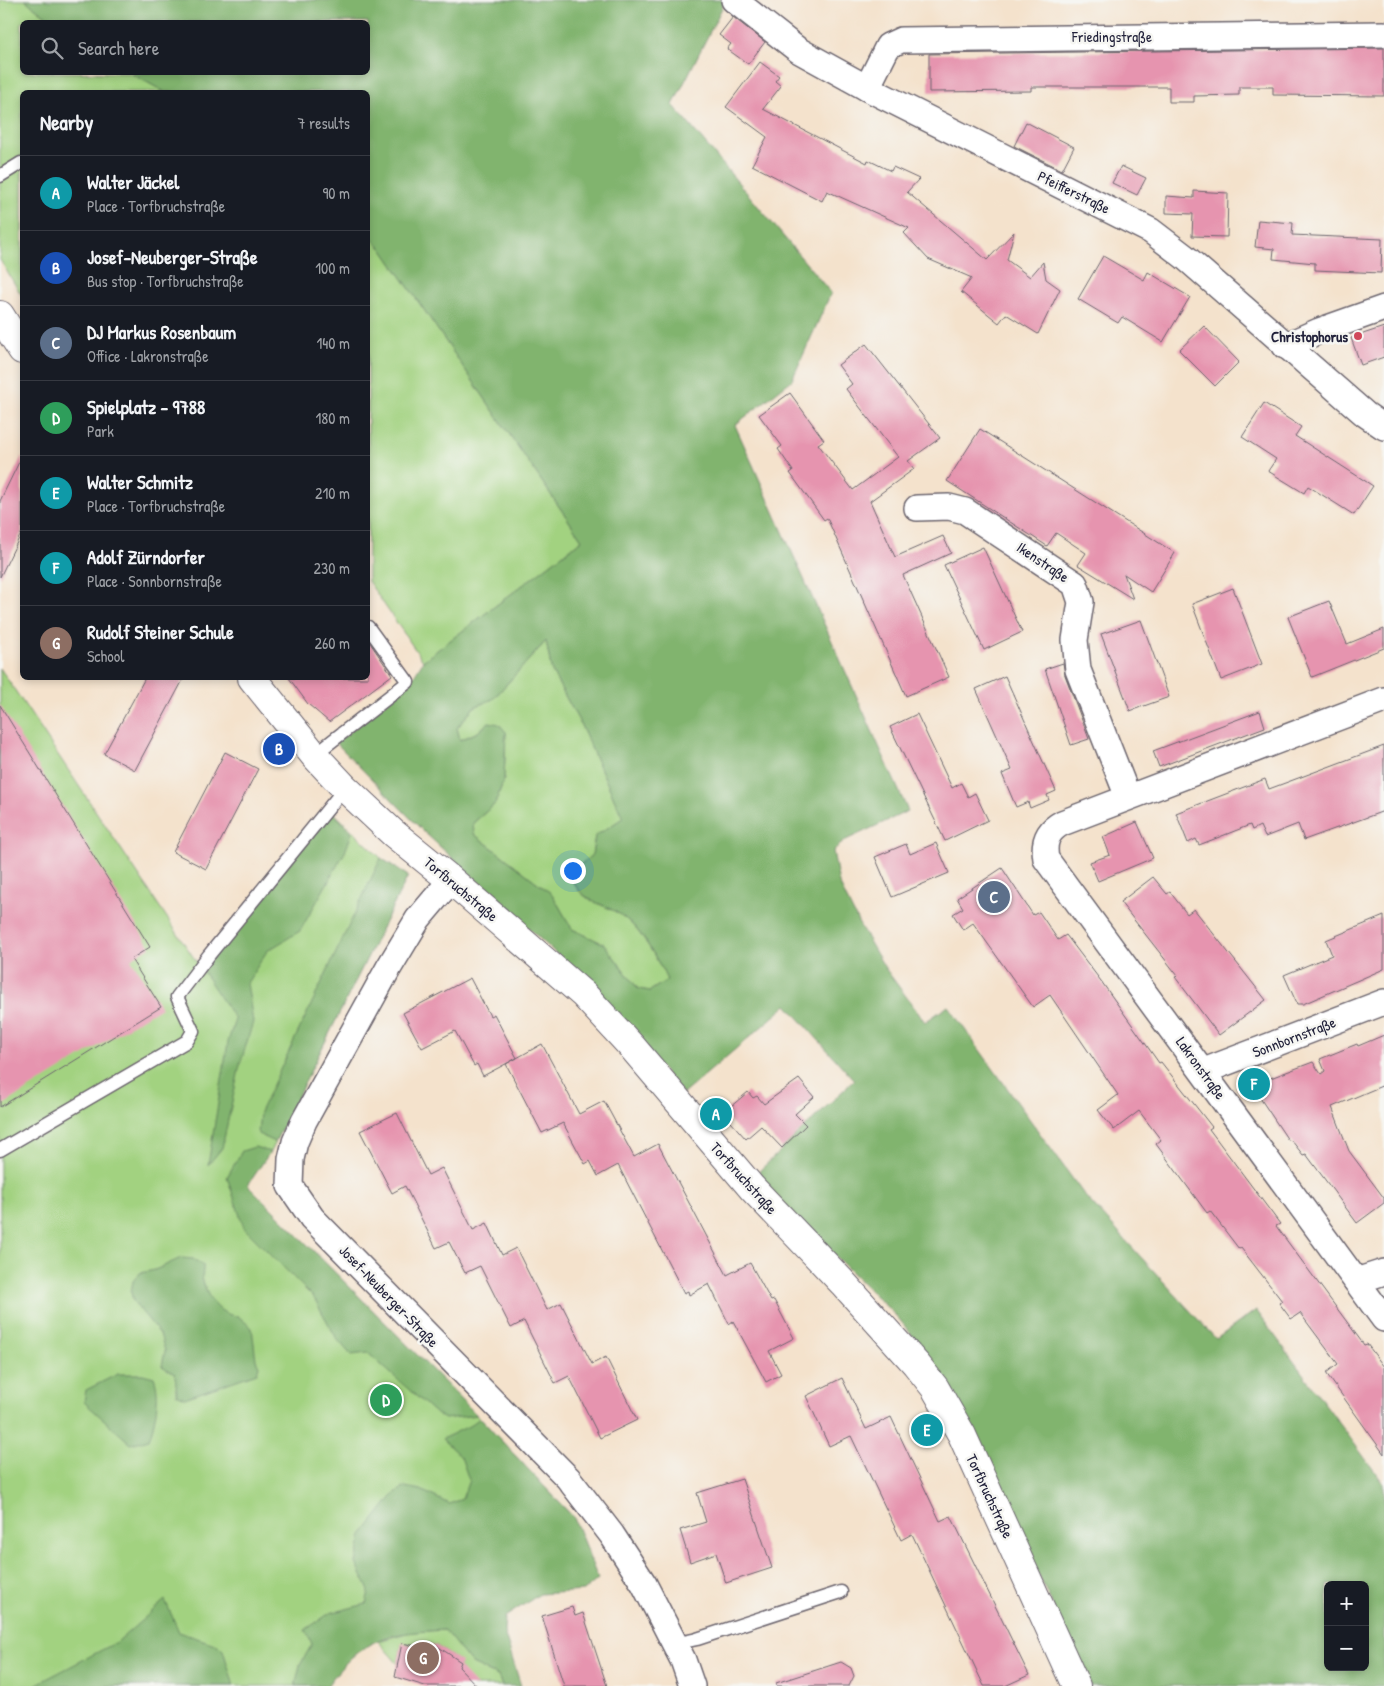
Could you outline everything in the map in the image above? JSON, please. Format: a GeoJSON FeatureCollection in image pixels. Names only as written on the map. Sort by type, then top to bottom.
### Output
{"type":"FeatureCollection","features":[{"type":"Feature","properties":{"kind":"main road"},"geometry":{"type":"LineString","coordinates":[[0,315],[20,347]]}},
{"type":"Feature","properties":{"kind":"main road","name":"Torfbruchstraße"},"geometry":{"type":"LineString","coordinates":[[254,680],[314,755],[345,788],[393,833],[451,880],[584,995],[634,1048],[752,1188],[850,1289],[921,1370],[935,1388],[962,1435],[1076,1686]]}},
{"type":"Feature","properties":{"kind":"street","name":"Pfeifferstraße"},"geometry":{"type":"LineString","coordinates":[[734,0],[798,50],[867,88],[1151,231],[1185,257],[1365,414],[1384,427]]}},
{"type":"Feature","properties":{"kind":"street","name":"Friedingstraße"},"geometry":{"type":"LineString","coordinates":[[867,88],[888,46],[901,40],[1384,34]]}},
{"type":"Feature","properties":{"kind":"street"},"geometry":{"type":"LineString","coordinates":[[1285,346],[1319,331],[1384,308]]}},
{"type":"Feature","properties":{"kind":"street","name":"Ikenstraße"},"geometry":{"type":"LineString","coordinates":[[917,508],[949,507],[965,511],[1075,584],[1081,602],[1075,640],[1078,670],[1128,797]]}},
{"type":"Feature","properties":{"kind":"street"},"geometry":{"type":"LineString","coordinates":[[1128,797],[1384,700]]}},
{"type":"Feature","properties":{"kind":"street","name":"Lakronstraße"},"geometry":{"type":"LineString","coordinates":[[1128,797],[1052,828],[1044,846],[1046,859],[1204,1071],[1384,1319]]}},
{"type":"Feature","properties":{"kind":"street","name":"Josef-Neuberger-Straße"},"geometry":{"type":"LineString","coordinates":[[451,880],[413,927],[304,1121],[291,1159],[290,1186],[312,1218],[568,1478],[612,1535],[644,1584],[683,1660],[692,1686]]}},
{"type":"Feature","properties":{"kind":"street","name":"Sonnbornstraße"},"geometry":{"type":"LineString","coordinates":[[1204,1071],[1384,1002]]}},
{"type":"Feature","properties":{"kind":"street"},"geometry":{"type":"LineString","coordinates":[[1356,1281],[1384,1272]]}},
{"type":"Feature","properties":{"kind":"lane"},"geometry":{"type":"LineString","coordinates":[[0,176],[20,164]]}},
{"type":"Feature","properties":{"kind":"lane"},"geometry":{"type":"LineString","coordinates":[[314,755],[408,682],[370,630]]}},
{"type":"Feature","properties":{"kind":"lane"},"geometry":{"type":"LineString","coordinates":[[0,1150],[187,1041],[192,1031],[177,997],[345,788]]}},
{"type":"Feature","properties":{"kind":"lane"},"geometry":{"type":"LineString","coordinates":[[674,1644],[697,1639],[841,1592]]}},
{"type":"Feature","properties":{"kind":"green space"},"geometry":{"type":"Polygon","coordinates":[[[0,0],[25,0],[51,20],[20,20],[20,75],[134,75],[161,90],[20,90],[20,293],[0,260],[0,0]]]}},
{"type":"Feature","properties":{"kind":"green space"},"geometry":{"type":"Polygon","coordinates":[[[25,0],[726,0],[673,105],[831,293],[792,380],[735,425],[908,811],[846,840],[833,851],[839,883],[859,924],[885,968],[925,1022],[948,1006],[1085,1196],[1216,1339],[1256,1310],[1384,1484],[1384,1686],[1090,1686],[957,1400],[933,1362],[899,1319],[754,1176],[854,1080],[787,1005],[683,1094],[587,982],[423,831],[336,743],[410,682],[423,661],[582,540],[383,250],[370,237],[370,90],[161,90],[134,75],[370,75],[370,20],[51,20],[25,0]],[[546,641],[493,699],[474,707],[457,728],[460,740],[478,732],[489,722],[499,724],[506,732],[504,779],[495,804],[473,823],[474,834],[552,894],[572,929],[604,944],[638,989],[650,991],[667,980],[644,939],[632,924],[618,913],[581,892],[569,874],[592,855],[595,836],[623,818],[579,721],[552,672],[546,641]]]}},
{"type":"Feature","properties":{"kind":"green space"},"geometry":{"type":"Polygon","coordinates":[[[370,237],[383,250],[582,540],[423,661],[370,584],[370,237]]]}},
{"type":"Feature","properties":{"kind":"green space"},"geometry":{"type":"Polygon","coordinates":[[[546,641],[552,672],[579,721],[623,818],[595,836],[592,855],[570,875],[581,893],[594,902],[618,913],[644,939],[667,980],[650,991],[638,989],[604,944],[572,929],[552,894],[474,834],[473,823],[495,804],[504,779],[506,732],[489,722],[478,732],[460,740],[457,728],[474,707],[493,699],[546,641]]]}},
{"type":"Feature","properties":{"kind":"green space"},"geometry":{"type":"Polygon","coordinates":[[[0,668],[202,970],[330,809],[381,858],[408,876],[270,1152],[247,1185],[477,1415],[574,1518],[365,1611],[326,1686],[0,1686],[0,668]]]}},
{"type":"Feature","properties":{"kind":"green space"},"geometry":{"type":"Polygon","coordinates":[[[330,809],[352,833],[345,852],[300,931],[267,951],[247,983],[253,1022],[240,1065],[222,1148],[208,1165],[228,1042],[235,1019],[202,970],[330,809]]]}},
{"type":"Feature","properties":{"kind":"green space"},"geometry":{"type":"Polygon","coordinates":[[[381,858],[408,876],[275,1142],[258,1134],[260,1112],[381,858]]]}},
{"type":"Feature","properties":{"kind":"green space"},"geometry":{"type":"Polygon","coordinates":[[[255,1147],[270,1152],[248,1185],[477,1415],[445,1419],[436,1414],[368,1353],[351,1355],[337,1339],[314,1298],[244,1228],[227,1177],[242,1151],[255,1147]]]}},
{"type":"Feature","properties":{"kind":"green space"},"geometry":{"type":"Polygon","coordinates":[[[181,1258],[193,1259],[203,1265],[202,1279],[211,1300],[220,1309],[231,1315],[238,1316],[252,1328],[256,1360],[259,1366],[257,1373],[185,1398],[177,1395],[175,1374],[162,1366],[165,1351],[160,1334],[133,1301],[131,1292],[133,1281],[140,1273],[155,1270],[181,1258]]]}},
{"type":"Feature","properties":{"kind":"green space"},"geometry":{"type":"Polygon","coordinates":[[[118,1374],[143,1374],[154,1377],[157,1400],[149,1439],[131,1444],[84,1402],[86,1390],[118,1374]]]}},
{"type":"Feature","properties":{"kind":"green space"},"geometry":{"type":"Polygon","coordinates":[[[480,1418],[574,1518],[598,1579],[584,1591],[540,1594],[505,1617],[504,1632],[521,1686],[502,1686],[498,1676],[472,1664],[444,1630],[407,1633],[377,1641],[352,1657],[327,1686],[295,1686],[300,1665],[312,1644],[305,1630],[330,1613],[366,1604],[369,1591],[356,1563],[362,1535],[395,1493],[405,1487],[421,1490],[449,1504],[462,1499],[469,1480],[461,1457],[442,1439],[469,1426],[480,1418]]]}},
{"type":"Feature","properties":{"kind":"green space"},"geometry":{"type":"Polygon","coordinates":[[[165,1600],[179,1632],[218,1645],[223,1650],[234,1686],[33,1686],[117,1642],[165,1600]]]}},
{"type":"Feature","properties":{"kind":"green space"},"geometry":{"type":"Polygon","coordinates":[[[445,1630],[472,1664],[498,1676],[502,1686],[473,1686],[459,1667],[460,1662],[437,1646],[430,1644],[426,1648],[408,1644],[402,1645],[398,1664],[378,1641],[410,1632],[445,1630]]]}},
{"type":"Feature","properties":{"kind":"building"},"geometry":{"type":"Polygon","coordinates":[[[733,17],[765,42],[748,64],[727,49],[731,44],[719,35],[733,17]]]}},
{"type":"Feature","properties":{"kind":"building"},"geometry":{"type":"Polygon","coordinates":[[[1384,48],[1384,96],[1273,95],[1273,87],[1239,87],[1239,95],[1194,96],[1194,102],[1169,102],[1169,87],[1031,87],[1031,91],[929,92],[929,54],[1384,48]]]}},
{"type":"Feature","properties":{"kind":"building"},"geometry":{"type":"Polygon","coordinates":[[[760,62],[779,76],[775,81],[781,86],[763,109],[867,163],[868,160],[891,171],[893,167],[919,179],[907,192],[987,260],[1014,232],[1007,260],[1030,277],[1043,262],[1046,279],[1060,289],[1038,334],[1006,314],[999,323],[961,292],[972,278],[928,259],[904,233],[909,228],[827,191],[822,201],[752,165],[767,137],[726,107],[760,62]]]}},
{"type":"Feature","properties":{"kind":"building"},"geometry":{"type":"Polygon","coordinates":[[[1026,122],[1074,147],[1062,170],[1014,146],[1026,122]]]}},
{"type":"Feature","properties":{"kind":"building"},"geometry":{"type":"Polygon","coordinates":[[[1121,166],[1146,178],[1137,195],[1112,183],[1121,166]]]}},
{"type":"Feature","properties":{"kind":"building"},"geometry":{"type":"Polygon","coordinates":[[[1194,191],[1228,193],[1227,237],[1192,236],[1193,214],[1166,213],[1166,196],[1194,198],[1194,191]]]}},
{"type":"Feature","properties":{"kind":"building"},"geometry":{"type":"Polygon","coordinates":[[[1258,220],[1293,223],[1292,235],[1382,239],[1381,273],[1315,270],[1315,263],[1273,259],[1274,249],[1255,247],[1258,220]]]}},
{"type":"Feature","properties":{"kind":"building"},"geometry":{"type":"Polygon","coordinates":[[[1103,256],[1144,280],[1148,272],[1190,297],[1163,342],[1122,317],[1118,323],[1078,299],[1103,256]]]}},
{"type":"Feature","properties":{"kind":"building"},"geometry":{"type":"Polygon","coordinates":[[[1204,326],[1239,362],[1215,386],[1179,350],[1204,326]]]}},
{"type":"Feature","properties":{"kind":"building"},"geometry":{"type":"Polygon","coordinates":[[[1384,327],[1384,357],[1361,365],[1351,338],[1384,327]]]}},
{"type":"Feature","properties":{"kind":"building"},"geometry":{"type":"Polygon","coordinates":[[[866,344],[940,438],[908,461],[914,469],[870,501],[895,557],[943,536],[951,553],[903,575],[949,677],[906,696],[827,518],[824,520],[790,473],[793,471],[778,449],[782,446],[759,415],[790,393],[824,440],[818,444],[853,490],[898,457],[846,389],[852,384],[838,365],[866,344]]]}},
{"type":"Feature","properties":{"kind":"building"},"geometry":{"type":"Polygon","coordinates":[[[1264,403],[1301,427],[1295,436],[1373,486],[1354,515],[1308,486],[1304,493],[1268,471],[1276,459],[1242,437],[1264,403]]]}},
{"type":"Feature","properties":{"kind":"building"},"geometry":{"type":"Polygon","coordinates":[[[980,429],[1175,553],[1151,592],[1124,574],[1133,599],[1078,565],[1086,553],[1056,533],[1047,546],[947,481],[980,429]]]}},
{"type":"Feature","properties":{"kind":"building"},"geometry":{"type":"Polygon","coordinates":[[[20,460],[20,536],[0,577],[0,501],[20,460]]]}},
{"type":"Feature","properties":{"kind":"building"},"geometry":{"type":"Polygon","coordinates":[[[983,547],[1022,632],[984,650],[944,565],[983,547]]]}},
{"type":"Feature","properties":{"kind":"building"},"geometry":{"type":"Polygon","coordinates":[[[1233,588],[1262,664],[1221,680],[1192,604],[1233,588]]]}},
{"type":"Feature","properties":{"kind":"building"},"geometry":{"type":"Polygon","coordinates":[[[1329,601],[1347,644],[1384,629],[1384,648],[1312,677],[1288,617],[1329,601]]]}},
{"type":"Feature","properties":{"kind":"building"},"geometry":{"type":"Polygon","coordinates":[[[1141,620],[1169,697],[1130,711],[1101,634],[1141,620]]]}},
{"type":"Feature","properties":{"kind":"building"},"geometry":{"type":"Polygon","coordinates":[[[370,643],[392,675],[329,722],[308,704],[290,680],[370,680],[370,643]]]}},
{"type":"Feature","properties":{"kind":"building"},"geometry":{"type":"Polygon","coordinates":[[[1063,663],[1065,675],[1089,739],[1071,745],[1045,669],[1063,663]]]}},
{"type":"Feature","properties":{"kind":"building"},"geometry":{"type":"Polygon","coordinates":[[[1005,676],[1056,791],[1047,795],[1049,800],[1030,808],[1028,802],[1016,807],[1002,774],[1012,770],[976,689],[1005,676]]]}},
{"type":"Feature","properties":{"kind":"building"},"geometry":{"type":"Polygon","coordinates":[[[144,680],[183,680],[135,770],[104,754],[144,680]]]}},
{"type":"Feature","properties":{"kind":"building"},"geometry":{"type":"Polygon","coordinates":[[[0,705],[150,947],[131,959],[161,1007],[0,1107],[0,705]]]}},
{"type":"Feature","properties":{"kind":"building"},"geometry":{"type":"Polygon","coordinates":[[[1260,711],[1265,727],[1159,767],[1153,751],[1260,711]]]}},
{"type":"Feature","properties":{"kind":"building"},"geometry":{"type":"Polygon","coordinates":[[[917,714],[952,788],[961,783],[968,797],[975,793],[988,820],[945,841],[890,727],[917,714]]]}},
{"type":"Feature","properties":{"kind":"building"},"geometry":{"type":"Polygon","coordinates":[[[1384,746],[1384,811],[1304,840],[1298,824],[1265,837],[1260,826],[1252,830],[1250,825],[1199,845],[1196,839],[1188,843],[1176,813],[1265,779],[1269,789],[1384,746]]]}},
{"type":"Feature","properties":{"kind":"building"},"geometry":{"type":"Polygon","coordinates":[[[225,752],[258,769],[206,869],[173,852],[225,752]]]}},
{"type":"Feature","properties":{"kind":"building"},"geometry":{"type":"Polygon","coordinates":[[[1137,822],[1153,858],[1098,881],[1090,862],[1110,855],[1103,837],[1137,822]]]}},
{"type":"Feature","properties":{"kind":"building"},"geometry":{"type":"Polygon","coordinates":[[[936,843],[949,873],[892,897],[875,857],[906,844],[910,854],[936,843]]]}},
{"type":"Feature","properties":{"kind":"building"},"geometry":{"type":"Polygon","coordinates":[[[1002,868],[1033,915],[1039,912],[1058,940],[1066,935],[1159,1063],[1161,1062],[1212,1127],[1209,1129],[1280,1224],[1276,1226],[1364,1345],[1367,1344],[1384,1367],[1384,1454],[1326,1373],[1338,1364],[1300,1313],[1291,1319],[1279,1303],[1282,1301],[1241,1248],[1239,1249],[1210,1211],[1207,1213],[1156,1144],[1161,1140],[1139,1111],[1114,1130],[1098,1110],[1118,1095],[1050,995],[1033,1007],[973,923],[963,930],[953,914],[963,908],[957,898],[1002,868]]]}},
{"type":"Feature","properties":{"kind":"building"},"geometry":{"type":"Polygon","coordinates":[[[1153,877],[1167,894],[1170,892],[1187,914],[1194,909],[1266,1000],[1219,1035],[1175,977],[1178,976],[1120,902],[1153,877]]]}},
{"type":"Feature","properties":{"kind":"building"},"geometry":{"type":"Polygon","coordinates":[[[1384,916],[1384,969],[1303,1004],[1297,1004],[1284,975],[1332,955],[1326,940],[1384,916]]]}},
{"type":"Feature","properties":{"kind":"building"},"geometry":{"type":"Polygon","coordinates":[[[470,978],[490,1016],[494,1014],[517,1058],[483,1076],[477,1064],[474,1066],[455,1031],[422,1048],[403,1013],[470,978]]]}},
{"type":"Feature","properties":{"kind":"building"},"geometry":{"type":"Polygon","coordinates":[[[1384,1035],[1384,1085],[1332,1107],[1349,1151],[1384,1198],[1384,1203],[1357,1223],[1306,1154],[1303,1155],[1292,1141],[1288,1140],[1258,1095],[1244,1088],[1313,1062],[1321,1074],[1325,1071],[1320,1059],[1384,1035]]]}},
{"type":"Feature","properties":{"kind":"building"},"geometry":{"type":"Polygon","coordinates":[[[542,1044],[579,1114],[604,1101],[634,1157],[658,1144],[727,1275],[750,1263],[771,1301],[774,1300],[794,1338],[769,1351],[781,1374],[766,1382],[733,1321],[729,1324],[709,1284],[689,1295],[688,1291],[684,1293],[618,1165],[598,1176],[590,1161],[585,1164],[563,1123],[542,1133],[506,1064],[542,1044]]]}},
{"type":"Feature","properties":{"kind":"building"},"geometry":{"type":"Polygon","coordinates":[[[799,1079],[814,1097],[795,1114],[806,1125],[782,1148],[761,1126],[746,1139],[723,1113],[748,1092],[753,1098],[757,1096],[764,1104],[799,1079]]]}},
{"type":"Feature","properties":{"kind":"building"},"geometry":{"type":"Polygon","coordinates":[[[397,1113],[428,1175],[442,1168],[473,1230],[487,1223],[502,1255],[516,1248],[547,1310],[561,1303],[592,1364],[606,1357],[637,1420],[600,1438],[569,1376],[555,1383],[524,1321],[511,1328],[480,1266],[465,1273],[449,1242],[436,1248],[405,1186],[392,1193],[360,1131],[397,1113]]]}},
{"type":"Feature","properties":{"kind":"building"},"geometry":{"type":"Polygon","coordinates":[[[842,1378],[866,1429],[891,1417],[940,1521],[951,1516],[1029,1675],[1005,1686],[984,1686],[912,1534],[901,1540],[851,1436],[829,1446],[806,1396],[842,1378]]]}},
{"type":"Feature","properties":{"kind":"building"},"geometry":{"type":"Polygon","coordinates":[[[742,1479],[772,1568],[726,1583],[716,1553],[690,1562],[680,1530],[706,1522],[697,1493],[742,1479]]]}},
{"type":"Feature","properties":{"kind":"building"},"geometry":{"type":"Polygon","coordinates":[[[572,1607],[575,1616],[583,1613],[607,1686],[564,1686],[542,1616],[572,1607]]]}},
{"type":"Feature","properties":{"kind":"building"},"geometry":{"type":"Polygon","coordinates":[[[402,1643],[426,1648],[430,1644],[437,1646],[461,1662],[459,1667],[477,1686],[425,1686],[395,1677],[402,1643]]]}},
{"type":"Feature","properties":{"kind":"building"},"geometry":{"type":"Polygon","coordinates":[[[841,1662],[851,1668],[854,1676],[849,1686],[777,1686],[776,1683],[841,1662]]]}},
{"type":"Feature","properties":{"kind":"place","name":"Christophorus"},"geometry":{"type":"Point","coordinates":[1358,336]}},
{"type":"Feature","properties":{"kind":"place","name":"Josef-Neuberger-Straße"},"geometry":{"type":"Point","coordinates":[279,749]}},
{"type":"Feature","properties":{"kind":"place","name":"DJ Markus Rosenbaum"},"geometry":{"type":"Point","coordinates":[994,897]}},
{"type":"Feature","properties":{"kind":"place","name":"Adolf Zürndorfer"},"geometry":{"type":"Point","coordinates":[1254,1084]}},
{"type":"Feature","properties":{"kind":"place","name":"Walter Jäckel"},"geometry":{"type":"Point","coordinates":[716,1114]}},
{"type":"Feature","properties":{"kind":"place","name":"Spielplatz - 9788"},"geometry":{"type":"Point","coordinates":[386,1400]}},
{"type":"Feature","properties":{"kind":"place","name":"Walter Schmitz"},"geometry":{"type":"Point","coordinates":[927,1430]}},
{"type":"Feature","properties":{"kind":"place","name":"Rudolf Steiner Schule"},"geometry":{"type":"Point","coordinates":[423,1658]}}]}
